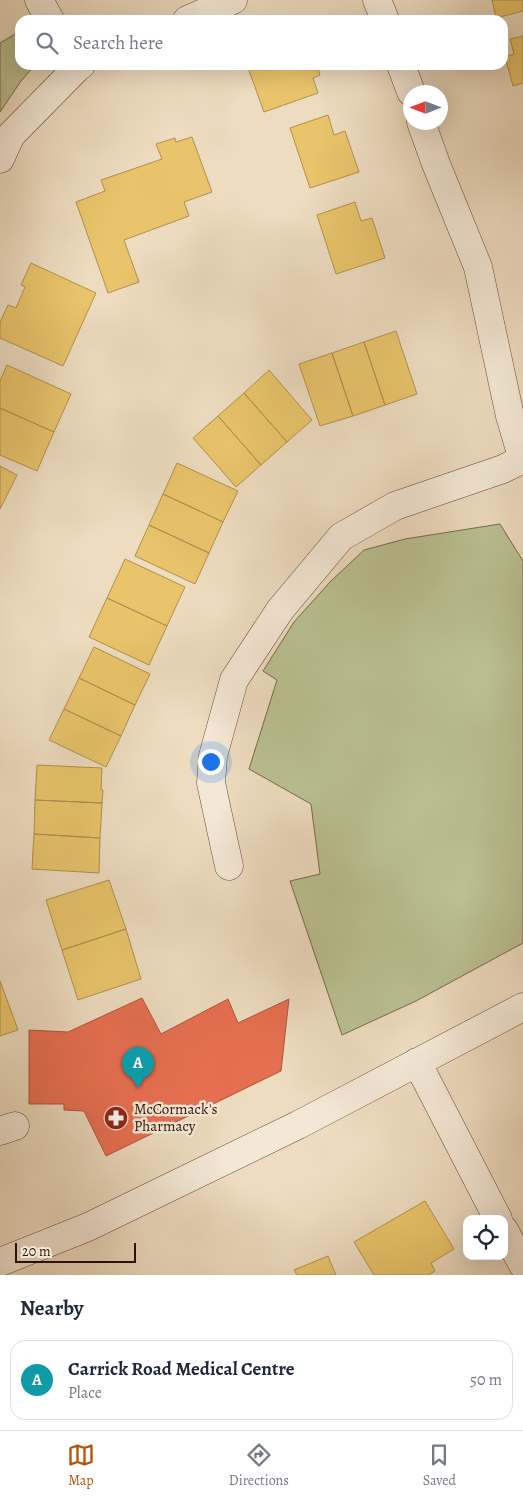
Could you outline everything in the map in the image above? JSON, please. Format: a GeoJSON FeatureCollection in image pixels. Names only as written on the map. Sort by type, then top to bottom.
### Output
{"type":"FeatureCollection","features":[{"type":"Feature","properties":{"kind":"street"},"geometry":{"type":"LineString","coordinates":[[39,0],[47,15]]}},
{"type":"Feature","properties":{"kind":"street"},"geometry":{"type":"LineString","coordinates":[[198,15],[233,0]]}},
{"type":"Feature","properties":{"kind":"street"},"geometry":{"type":"LineString","coordinates":[[377,0],[383,15]]}},
{"type":"Feature","properties":{"kind":"street"},"geometry":{"type":"LineString","coordinates":[[0,160],[11,135],[74,70]]}},
{"type":"Feature","properties":{"kind":"street"},"geometry":{"type":"LineString","coordinates":[[403,70],[408,85]]}},
{"type":"Feature","properties":{"kind":"street"},"geometry":{"type":"LineString","coordinates":[[229,866],[211,783],[213,756],[234,680],[280,610],[340,537],[395,506],[502,469],[523,459],[510,416],[478,267],[424,130]]}},
{"type":"Feature","properties":{"kind":"street"},"geometry":{"type":"LineString","coordinates":[[0,1262],[88,1227],[298,1125],[523,1007]]}},
{"type":"Feature","properties":{"kind":"street"},"geometry":{"type":"LineString","coordinates":[[417,1062],[496,1215]]}},
{"type":"Feature","properties":{"kind":"street"},"geometry":{"type":"LineString","coordinates":[[508,1237],[523,1265]]}},
{"type":"Feature","properties":{"kind":"green space"},"geometry":{"type":"Polygon","coordinates":[[[15,34],[15,70],[31,70],[0,112],[0,43],[15,34]]]}},
{"type":"Feature","properties":{"kind":"green space"},"geometry":{"type":"Polygon","coordinates":[[[500,524],[523,561],[523,943],[416,1001],[342,1035],[290,881],[320,874],[311,804],[249,769],[277,680],[263,671],[294,622],[330,582],[364,550],[405,539],[500,524]]]}},
{"type":"Feature","properties":{"kind":"building: Homes"},"geometry":{"type":"Polygon","coordinates":[[[492,0],[523,0],[523,11],[508,15],[495,15],[492,0]]]}},
{"type":"Feature","properties":{"kind":"building: Homes"},"geometry":{"type":"Polygon","coordinates":[[[523,36],[523,83],[513,86],[508,68],[508,56],[514,54],[510,39],[523,36]]]}},
{"type":"Feature","properties":{"kind":"building: Homes"},"geometry":{"type":"Polygon","coordinates":[[[249,70],[318,70],[320,75],[313,78],[318,93],[264,112],[249,70]]]}},
{"type":"Feature","properties":{"kind":"building: Homes"},"geometry":{"type":"Polygon","coordinates":[[[328,115],[334,135],[345,131],[359,172],[310,188],[290,128],[328,115]]]}},
{"type":"Feature","properties":{"kind":"building: Homes"},"geometry":{"type":"Polygon","coordinates":[[[192,137],[212,192],[184,202],[189,216],[124,240],[139,282],[108,293],[76,202],[105,191],[101,180],[162,159],[156,144],[175,138],[176,142],[192,137]]]}},
{"type":"Feature","properties":{"kind":"building: Homes"},"geometry":{"type":"Polygon","coordinates":[[[355,202],[361,221],[372,218],[385,258],[336,274],[317,215],[355,202]]]}},
{"type":"Feature","properties":{"kind":"building: Homes"},"geometry":{"type":"Polygon","coordinates":[[[31,263],[96,293],[63,366],[0,338],[0,322],[8,305],[16,308],[25,287],[21,285],[31,263]]]}},
{"type":"Feature","properties":{"kind":"building: Homes"},"geometry":{"type":"Polygon","coordinates":[[[396,331],[417,394],[385,405],[364,342],[396,331]]]}},
{"type":"Feature","properties":{"kind":"building: Homes"},"geometry":{"type":"Polygon","coordinates":[[[364,342],[385,405],[353,416],[332,353],[364,342]]]}},
{"type":"Feature","properties":{"kind":"building: Homes"},"geometry":{"type":"Polygon","coordinates":[[[332,353],[353,416],[320,426],[299,364],[332,353]]]}},
{"type":"Feature","properties":{"kind":"building: Homes"},"geometry":{"type":"Polygon","coordinates":[[[7,365],[71,394],[54,432],[0,408],[0,381],[7,365]]]}},
{"type":"Feature","properties":{"kind":"building: Homes"},"geometry":{"type":"Polygon","coordinates":[[[269,370],[312,420],[287,442],[244,393],[269,370]]]}},
{"type":"Feature","properties":{"kind":"building: Homes"},"geometry":{"type":"Polygon","coordinates":[[[244,393],[287,442],[261,465],[218,416],[244,393]]]}},
{"type":"Feature","properties":{"kind":"building: Homes"},"geometry":{"type":"Polygon","coordinates":[[[0,408],[54,432],[37,471],[0,455],[0,408]]]}},
{"type":"Feature","properties":{"kind":"building: Homes"},"geometry":{"type":"Polygon","coordinates":[[[218,416],[261,465],[236,487],[193,438],[218,416]]]}},
{"type":"Feature","properties":{"kind":"building: Homes"},"geometry":{"type":"Polygon","coordinates":[[[177,463],[238,491],[223,522],[163,494],[177,463]]]}},
{"type":"Feature","properties":{"kind":"building: Homes"},"geometry":{"type":"Polygon","coordinates":[[[0,466],[17,475],[0,509],[0,466]]]}},
{"type":"Feature","properties":{"kind":"building: Homes"},"geometry":{"type":"Polygon","coordinates":[[[163,494],[223,522],[209,553],[149,525],[163,494]]]}},
{"type":"Feature","properties":{"kind":"building: Homes"},"geometry":{"type":"Polygon","coordinates":[[[149,525],[209,553],[195,584],[135,556],[149,525]]]}},
{"type":"Feature","properties":{"kind":"building: Homes"},"geometry":{"type":"Polygon","coordinates":[[[125,559],[185,587],[167,626],[107,598],[125,559]]]}},
{"type":"Feature","properties":{"kind":"building: Homes"},"geometry":{"type":"Polygon","coordinates":[[[107,598],[167,626],[149,665],[89,637],[107,598]]]}},
{"type":"Feature","properties":{"kind":"building: Homes"},"geometry":{"type":"Polygon","coordinates":[[[94,647],[150,674],[135,705],[79,678],[94,647]]]}},
{"type":"Feature","properties":{"kind":"building: Homes"},"geometry":{"type":"Polygon","coordinates":[[[79,678],[135,705],[121,736],[64,709],[79,678]]]}},
{"type":"Feature","properties":{"kind":"building: Homes"},"geometry":{"type":"Polygon","coordinates":[[[64,709],[121,736],[106,767],[49,740],[64,709]]]}},
{"type":"Feature","properties":{"kind":"building: Homes"},"geometry":{"type":"Polygon","coordinates":[[[37,765],[102,768],[102,803],[35,800],[37,765]]]}},
{"type":"Feature","properties":{"kind":"building: Homes"},"geometry":{"type":"Polygon","coordinates":[[[35,800],[102,803],[100,838],[34,834],[35,800]]]}},
{"type":"Feature","properties":{"kind":"building: Homes"},"geometry":{"type":"Polygon","coordinates":[[[34,834],[100,838],[99,873],[32,869],[34,834]]]}},
{"type":"Feature","properties":{"kind":"building: Homes"},"geometry":{"type":"Polygon","coordinates":[[[109,880],[126,929],[62,950],[46,900],[109,880]]]}},
{"type":"Feature","properties":{"kind":"building: Homes"},"geometry":{"type":"Polygon","coordinates":[[[126,929],[141,979],[78,1000],[62,950],[126,929]]]}},
{"type":"Feature","properties":{"kind":"building: Homes"},"geometry":{"type":"Polygon","coordinates":[[[0,981],[18,1030],[0,1036],[0,981]]]}},
{"type":"Feature","properties":{"kind":"building: Homes"},"geometry":{"type":"Polygon","coordinates":[[[425,1201],[454,1249],[431,1263],[435,1271],[428,1275],[374,1275],[354,1242],[425,1201]]]}},
{"type":"Feature","properties":{"kind":"building: Homes"},"geometry":{"type":"Polygon","coordinates":[[[328,1256],[336,1275],[297,1275],[294,1270],[328,1256]]]}},
{"type":"Feature","properties":{"kind":"building: Shops"},"geometry":{"type":"Polygon","coordinates":[[[142,998],[161,1034],[228,999],[238,1023],[289,999],[281,1071],[106,1156],[84,1111],[64,1110],[64,1104],[29,1104],[29,1030],[68,1032],[142,998]]]}},
{"type":"Feature","properties":{"kind":"place","name":"Carrick Road Medical Centre"},"geometry":{"type":"Point","coordinates":[138,1088]}},
{"type":"Feature","properties":{"kind":"place","name":"McCormack's Pharmacy"},"geometry":{"type":"Point","coordinates":[116,1118]}}]}
